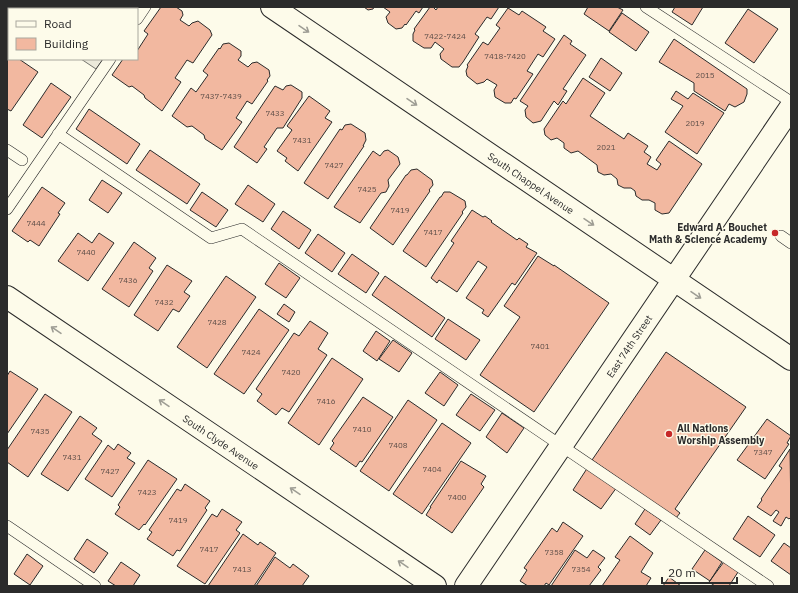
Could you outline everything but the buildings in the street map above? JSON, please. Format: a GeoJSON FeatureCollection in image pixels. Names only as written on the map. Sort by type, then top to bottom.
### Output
{"type":"FeatureCollection","features":[{"type":"Feature","properties":{"kind":"street","name":"South Chappel Avenue"},"geometry":{"type":"LineString","coordinates":[[272,7],[791,359]]}},
{"type":"Feature","properties":{"kind":"street","name":"East 74th Street"},"geometry":{"type":"LineString","coordinates":[[466,586],[791,107]]}},
{"type":"Feature","properties":{"kind":"street","name":"South Clyde Avenue"},"geometry":{"type":"LineString","coordinates":[[7,297],[435,586]]}},
{"type":"Feature","properties":{"kind":"lane"},"geometry":{"type":"LineString","coordinates":[[138,18],[145,7]]}},
{"type":"Feature","properties":{"kind":"lane"},"geometry":{"type":"LineString","coordinates":[[646,7],[791,102]]}},
{"type":"Feature","properties":{"kind":"lane"},"geometry":{"type":"LineString","coordinates":[[7,209],[109,60]]}},
{"type":"Feature","properties":{"kind":"lane"},"geometry":{"type":"LineString","coordinates":[[58,134],[211,238],[242,229],[768,586]]}},
{"type":"Feature","properties":{"kind":"lane"},"geometry":{"type":"LineString","coordinates":[[7,150],[22,160]]}},
{"type":"Feature","properties":{"kind":"lane"},"geometry":{"type":"LineString","coordinates":[[781,236],[791,243]]}},
{"type":"Feature","properties":{"kind":"lane"},"geometry":{"type":"LineString","coordinates":[[7,526],[95,586]]}},
{"type":"Feature","properties":{"kind":"shaded area"},"geometry":{"type":"Polygon","coordinates":[[[7,7],[138,7],[8,8],[7,10],[7,7]]]}},
{"type":"Feature","properties":{"kind":"shaded area"},"geometry":{"type":"Polygon","coordinates":[[[82,60],[102,60],[96,69],[82,60]]]}},
{"type":"Feature","properties":{"kind":"place","name":"Edward A. Bouchet Math & Science Academy"},"geometry":{"type":"Point","coordinates":[775,233]}},
{"type":"Feature","properties":{"kind":"place","name":"All Nations Worship Assembly"},"geometry":{"type":"Point","coordinates":[669,434]}}]}
